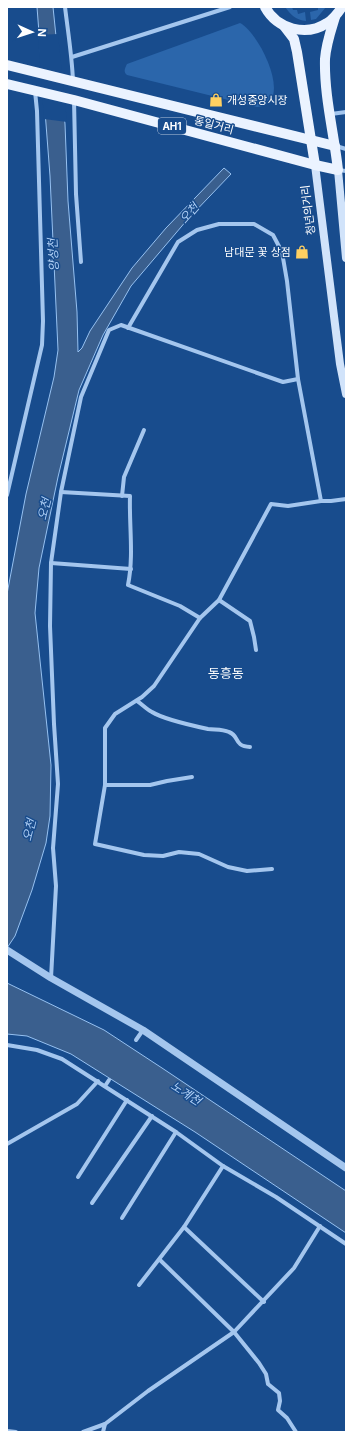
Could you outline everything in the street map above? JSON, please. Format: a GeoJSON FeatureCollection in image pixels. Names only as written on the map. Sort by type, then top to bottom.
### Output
{"type":"FeatureCollection","features":[{"type":"Feature","properties":{"kind":"main road","name":"청년의거리"},"geometry":{"type":"LineString","coordinates":[[265,7],[274,18],[284,26],[294,39],[297,52],[315,165],[340,364],[346,394]]}},
{"type":"Feature","properties":{"kind":"main road"},"geometry":{"type":"LineString","coordinates":[[284,26],[305,30],[316,28],[327,24],[335,17],[342,7]]}},
{"type":"Feature","properties":{"kind":"main road"},"geometry":{"type":"LineString","coordinates":[[335,17],[325,58],[329,115],[335,146],[342,170],[346,258]]}},
{"type":"Feature","properties":{"kind":"main road","name":"통일거리"},"geometry":{"type":"LineString","coordinates":[[7,65],[335,146]]}},
{"type":"Feature","properties":{"kind":"main road","name":"통일거리"},"geometry":{"type":"LineString","coordinates":[[7,84],[74,100],[315,165],[342,170]]}},
{"type":"Feature","properties":{"kind":"street"},"geometry":{"type":"LineString","coordinates":[[66,7],[72,57],[73,81]]}},
{"type":"Feature","properties":{"kind":"street"},"geometry":{"type":"LineString","coordinates":[[72,57],[230,7]]}},
{"type":"Feature","properties":{"kind":"street"},"geometry":{"type":"LineString","coordinates":[[7,495],[42,346],[42,275],[37,111],[35,91]]}},
{"type":"Feature","properties":{"kind":"street"},"geometry":{"type":"LineString","coordinates":[[74,100],[76,194],[81,262]]}},
{"type":"Feature","properties":{"kind":"street"},"geometry":{"type":"LineString","coordinates":[[329,115],[346,112]]}},
{"type":"Feature","properties":{"kind":"street","name":"통일거리"},"geometry":{"type":"LineString","coordinates":[[335,146],[346,149]]}},
{"type":"Feature","properties":{"kind":"street"},"geometry":{"type":"LineString","coordinates":[[128,328],[178,242],[198,230],[219,224],[254,224],[273,235],[282,252],[287,281],[298,379],[321,501]]}},
{"type":"Feature","properties":{"kind":"street"},"geometry":{"type":"LineString","coordinates":[[51,978],[56,886],[53,848],[58,784],[51,641],[51,563],[61,492],[81,397],[109,330],[121,325],[283,382],[298,379]]}},
{"type":"Feature","properties":{"kind":"street"},"geometry":{"type":"LineString","coordinates":[[122,496],[124,477],[144,430]]}},
{"type":"Feature","properties":{"kind":"street"},"geometry":{"type":"LineString","coordinates":[[61,492],[130,496],[132,537],[131,570],[128,585],[180,606],[200,618]]}},
{"type":"Feature","properties":{"kind":"street"},"geometry":{"type":"LineString","coordinates":[[272,869],[247,871],[228,867],[198,854],[179,852],[163,856],[144,855],[95,844],[105,785],[105,728],[115,714],[137,701],[154,686],[200,618],[219,600],[271,504],[288,506],[346,499]]}},
{"type":"Feature","properties":{"kind":"street"},"geometry":{"type":"LineString","coordinates":[[51,563],[131,570]]}},
{"type":"Feature","properties":{"kind":"street"},"geometry":{"type":"LineString","coordinates":[[219,600],[250,621],[256,650]]}},
{"type":"Feature","properties":{"kind":"street"},"geometry":{"type":"LineString","coordinates":[[137,701],[153,713],[168,718],[208,729],[231,732],[235,735],[237,741],[243,746],[250,747]]}},
{"type":"Feature","properties":{"kind":"street"},"geometry":{"type":"LineString","coordinates":[[105,785],[150,785],[167,780],[192,777]]}},
{"type":"Feature","properties":{"kind":"street"},"geometry":{"type":"LineString","coordinates":[[7,950],[51,978],[143,1030],[346,1168]]}},
{"type":"Feature","properties":{"kind":"street"},"geometry":{"type":"LineString","coordinates":[[136,1040],[143,1030]]}},
{"type":"Feature","properties":{"kind":"street"},"geometry":{"type":"LineString","coordinates":[[7,1045],[37,1050],[62,1058],[176,1132],[223,1166],[276,1197],[346,1244]]}},
{"type":"Feature","properties":{"kind":"street"},"geometry":{"type":"LineString","coordinates":[[105,1086],[108,1080]]}},
{"type":"Feature","properties":{"kind":"street"},"geometry":{"type":"LineString","coordinates":[[7,1144],[77,1104],[98,1081]]}},
{"type":"Feature","properties":{"kind":"street"},"geometry":{"type":"LineString","coordinates":[[78,1177],[127,1100]]}},
{"type":"Feature","properties":{"kind":"street"},"geometry":{"type":"LineString","coordinates":[[92,1203],[152,1116]]}},
{"type":"Feature","properties":{"kind":"street"},"geometry":{"type":"LineString","coordinates":[[122,1218],[176,1132]]}},
{"type":"Feature","properties":{"kind":"street"},"geometry":{"type":"LineString","coordinates":[[139,1285],[160,1260],[184,1227],[223,1166]]}},
{"type":"Feature","properties":{"kind":"street"},"geometry":{"type":"LineString","coordinates":[[83,1432],[105,1424],[148,1391],[234,1332],[264,1302],[294,1268],[320,1226]]}},
{"type":"Feature","properties":{"kind":"street"},"geometry":{"type":"LineString","coordinates":[[184,1227],[264,1302]]}},
{"type":"Feature","properties":{"kind":"street"},"geometry":{"type":"LineString","coordinates":[[160,1260],[234,1332],[260,1363],[266,1374],[268,1384],[279,1393],[280,1401],[278,1410],[288,1418],[296,1432]]}},
{"type":"Feature","properties":{"kind":"street"},"geometry":{"type":"LineString","coordinates":[[103,1432],[105,1424]]}},
{"type":"Feature","properties":{"kind":"street"},"geometry":{"type":"LineString","coordinates":[[7,1431],[16,1432]]}},
{"type":"Feature","properties":{"kind":"shaded area"},"geometry":{"type":"Polygon","coordinates":[[[285,7],[292,7],[293,10],[297,10],[298,14],[305,12],[306,21],[299,20],[294,17],[285,7]]]}},
{"type":"Feature","properties":{"kind":"shaded area"},"geometry":{"type":"Polygon","coordinates":[[[318,7],[326,7],[316,19],[311,20],[310,12],[318,10],[318,7]]]}},
{"type":"Feature","properties":{"kind":"shaded area"},"geometry":{"type":"Polygon","coordinates":[[[240,23],[248,29],[256,40],[270,68],[274,83],[273,95],[268,104],[257,107],[127,75],[125,73],[127,64],[240,23]]]}},
{"type":"Feature","properties":{"kind":"water","name":"오천"},"geometry":{"type":"Polygon","coordinates":[[[37,7],[53,7],[65,124],[68,201],[77,312],[78,352],[82,348],[90,331],[132,268],[166,228],[224,168],[231,174],[187,220],[131,286],[103,335],[79,390],[58,477],[39,568],[35,613],[51,765],[50,816],[46,843],[32,890],[15,936],[7,948],[7,594],[26,494],[54,377],[58,350],[50,176],[37,7]]]}},
{"type":"Feature","properties":{"kind":"water","name":"노계천"},"geometry":{"type":"Polygon","coordinates":[[[7,983],[104,1030],[346,1191],[346,1233],[195,1132],[71,1054],[27,1036],[7,1034],[7,983]]]}},
{"type":"Feature","properties":{"kind":"pier"},"geometry":{"type":"Polygon","coordinates":[[[58,34],[67,122],[44,119],[38,35],[58,34]]]}},
{"type":"Feature","properties":{"kind":"place","name":"개성중앙시장"},"geometry":{"type":"Point","coordinates":[216,100]}},
{"type":"Feature","properties":{"kind":"place","name":"남대문 꽃 상점"},"geometry":{"type":"Point","coordinates":[302,252]}},
{"type":"Feature","properties":{"kind":"district","name":"동흥동"},"geometry":{"type":"Point","coordinates":[226,673]}},
{"type":"Feature","properties":{"kind":"water label","name":"양성천"},"geometry":{"type":"Point","coordinates":[53,255]}}]}
